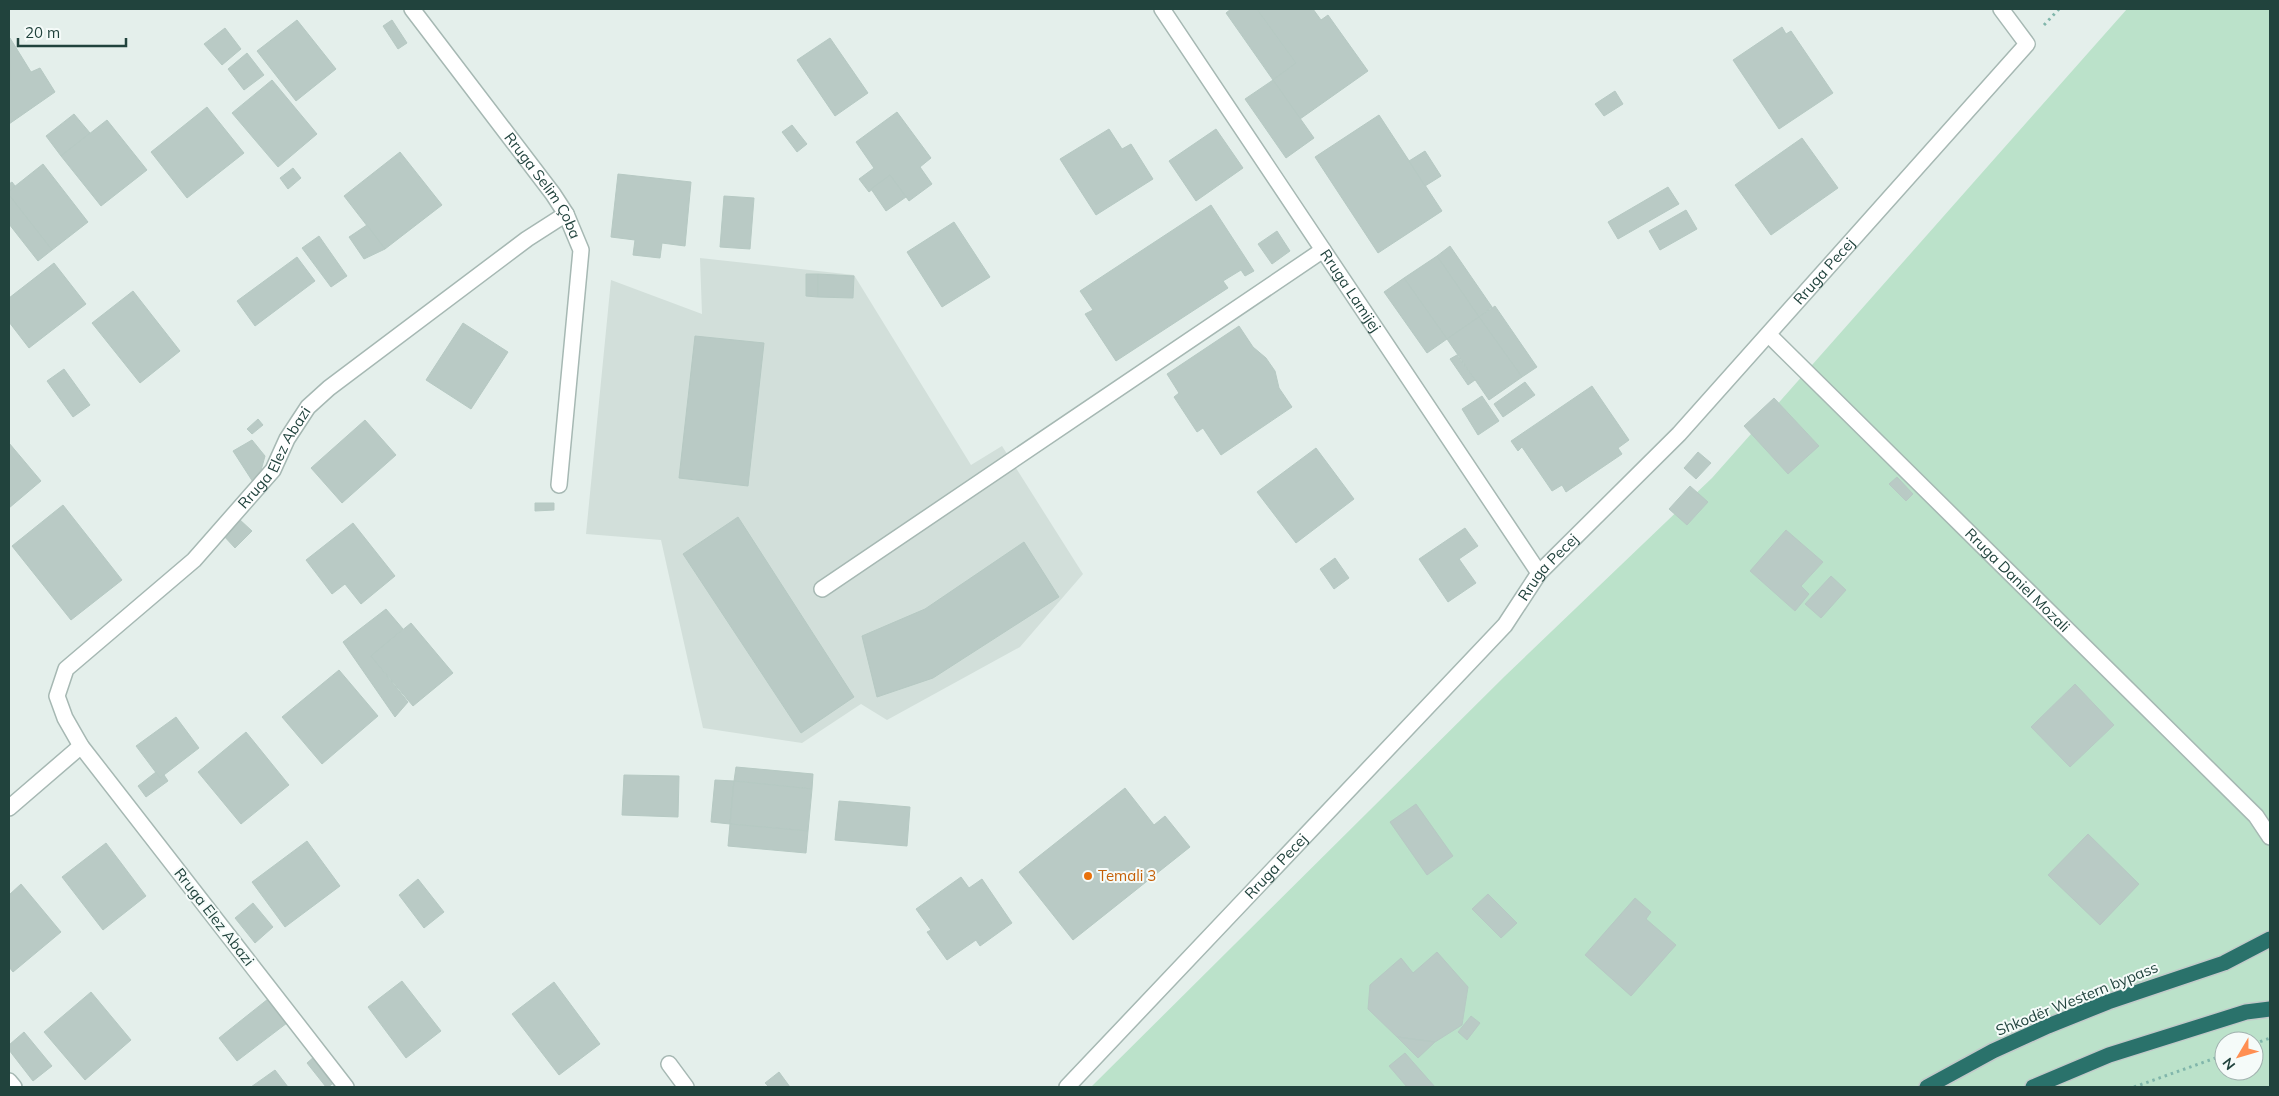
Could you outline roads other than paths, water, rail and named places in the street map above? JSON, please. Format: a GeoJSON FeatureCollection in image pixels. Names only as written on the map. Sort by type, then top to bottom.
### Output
{"type":"FeatureCollection","features":[{"type":"Feature","properties":{"kind":"highway","name":"Shkodër Western bypass"},"geometry":{"type":"LineString","coordinates":[[1927,1087],[1994,1051],[2048,1026],[2108,1002],[2224,963],[2270,939]]}},
{"type":"Feature","properties":{"kind":"highway"},"geometry":{"type":"LineString","coordinates":[[2033,1087],[2109,1055],[2246,1012],[2270,1009]]}},
{"type":"Feature","properties":{"kind":"street","name":"Rruga Selim Çoba"},"geometry":{"type":"LineString","coordinates":[[412,9],[553,194],[566,214],[581,250],[559,485]]}},
{"type":"Feature","properties":{"kind":"street","name":"Rruga Lamijej"},"geometry":{"type":"LineString","coordinates":[[1162,9],[1539,573]]}},
{"type":"Feature","properties":{"kind":"street","name":"Rruga Pecej"},"geometry":{"type":"LineString","coordinates":[[1067,1087],[1505,625],[1539,573],[1679,434],[2027,44],[2001,9]]}},
{"type":"Feature","properties":{"kind":"street","name":"Rruga Elez Abazi"},"geometry":{"type":"LineString","coordinates":[[346,1087],[81,746],[65,718],[57,696],[66,668],[194,560],[273,470],[287,439],[308,407],[329,388],[527,238],[566,214]]}},
{"type":"Feature","properties":{"kind":"street"},"geometry":{"type":"LineString","coordinates":[[822,589],[1323,250]]}},
{"type":"Feature","properties":{"kind":"street","name":"Rruga Daniel Mozali"},"geometry":{"type":"LineString","coordinates":[[1769,334],[2268,832]]}},
{"type":"Feature","properties":{"kind":"street"},"geometry":{"type":"LineString","coordinates":[[9,808],[81,746]]}},
{"type":"Feature","properties":{"kind":"street"},"geometry":{"type":"LineString","coordinates":[[669,1064],[686,1087]]}},
{"type":"Feature","properties":{"kind":"street"},"geometry":{"type":"LineString","coordinates":[[9,1081],[14,1087]]}},
{"type":"Feature","properties":{"kind":"place","name":"Temali 3"},"geometry":{"type":"Point","coordinates":[1088,876]}}]}
